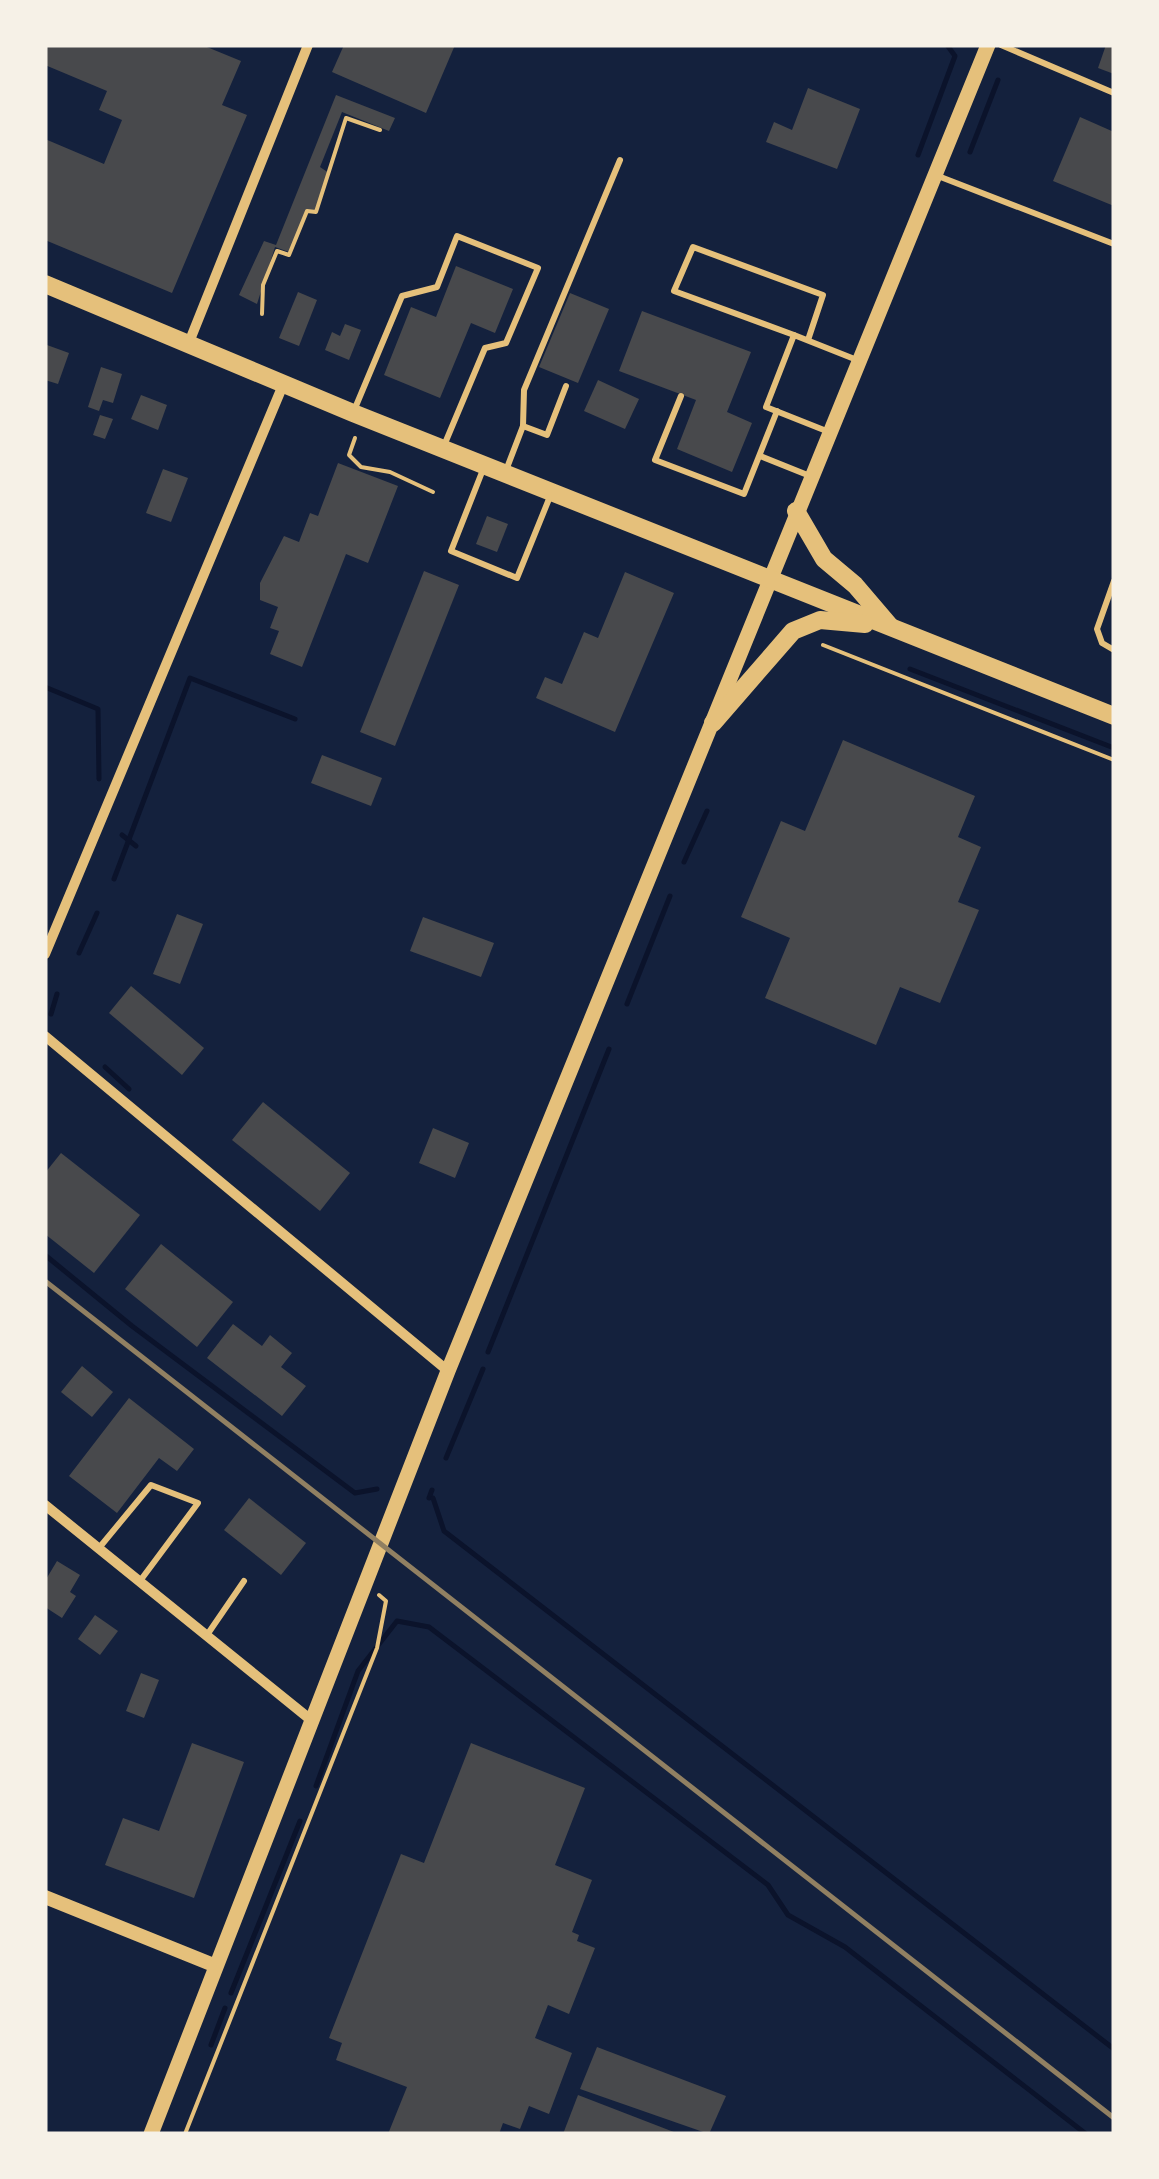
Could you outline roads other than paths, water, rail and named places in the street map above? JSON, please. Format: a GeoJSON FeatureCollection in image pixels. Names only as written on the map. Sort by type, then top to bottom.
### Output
{"type":"FeatureCollection","features":[{"type":"Feature","properties":{"kind":"main road"},"geometry":{"type":"LineString","coordinates":[[151,2134],[448,1372],[988,45]]}},
{"type":"Feature","properties":{"kind":"main road"},"geometry":{"type":"LineString","coordinates":[[45,284],[442,449],[1114,716]]}},
{"type":"Feature","properties":{"kind":"main road"},"geometry":{"type":"LineString","coordinates":[[796,512],[824,559],[855,584],[890,626]]}},
{"type":"Feature","properties":{"kind":"main road"},"geometry":{"type":"LineString","coordinates":[[713,724],[793,631],[820,620],[890,626]]}},
{"type":"Feature","properties":{"kind":"street"},"geometry":{"type":"LineString","coordinates":[[188,345],[308,45]]}},
{"type":"Feature","properties":{"kind":"street"},"geometry":{"type":"LineString","coordinates":[[45,954],[284,385]]}},
{"type":"Feature","properties":{"kind":"street"},"geometry":{"type":"LineString","coordinates":[[45,1036],[448,1372]]}},
{"type":"Feature","properties":{"kind":"street"},"geometry":{"type":"LineString","coordinates":[[45,1506],[311,1720]]}},
{"type":"Feature","properties":{"kind":"street"},"geometry":{"type":"LineString","coordinates":[[45,1897],[216,1966]]}},
{"type":"Feature","properties":{"kind":"lane"},"geometry":{"type":"LineString","coordinates":[[1000,45],[1114,93]]}},
{"type":"Feature","properties":{"kind":"lane"},"geometry":{"type":"LineString","coordinates":[[504,474],[523,426],[524,390],[620,160]]}},
{"type":"Feature","properties":{"kind":"lane"},"geometry":{"type":"LineString","coordinates":[[934,175],[1114,244]]}},
{"type":"Feature","properties":{"kind":"lane"},"geometry":{"type":"LineString","coordinates":[[353,413],[402,296],[437,287],[457,236],[538,268],[506,342],[485,348],[442,449]]}},
{"type":"Feature","properties":{"kind":"lane"},"geometry":{"type":"LineString","coordinates":[[808,340],[823,294],[693,247],[674,291],[858,360]]}},
{"type":"Feature","properties":{"kind":"lane"},"geometry":{"type":"LineString","coordinates":[[794,335],[766,407],[829,432]]}},
{"type":"Feature","properties":{"kind":"lane"},"geometry":{"type":"LineString","coordinates":[[523,426],[547,435],[566,386]]}},
{"type":"Feature","properties":{"kind":"lane"},"geometry":{"type":"LineString","coordinates":[[681,396],[655,460],[744,494],[778,412]]}},
{"type":"Feature","properties":{"kind":"lane"},"geometry":{"type":"LineString","coordinates":[[760,456],[810,476]]}},
{"type":"Feature","properties":{"kind":"lane"},"geometry":{"type":"LineString","coordinates":[[485,466],[451,551],[517,578],[552,493]]}},
{"type":"Feature","properties":{"kind":"lane"},"geometry":{"type":"LineString","coordinates":[[1114,582],[1097,630],[1102,644],[1114,650]]}},
{"type":"Feature","properties":{"kind":"lane"},"geometry":{"type":"LineString","coordinates":[[98,1548],[152,1486],[198,1503],[140,1580]]}},
{"type":"Feature","properties":{"kind":"lane"},"geometry":{"type":"LineString","coordinates":[[207,1636],[244,1581]]}},
{"type":"Feature","properties":{"kind":"waterway"},"geometry":{"type":"LineString","coordinates":[[918,155],[955,56],[947,45]]}},
{"type":"Feature","properties":{"kind":"waterway"},"geometry":{"type":"LineString","coordinates":[[970,152],[998,80]]}},
{"type":"Feature","properties":{"kind":"waterway"},"geometry":{"type":"LineString","coordinates":[[910,669],[1114,748]]}},
{"type":"Feature","properties":{"kind":"waterway"},"geometry":{"type":"LineString","coordinates":[[114,879],[190,678],[295,719]]}},
{"type":"Feature","properties":{"kind":"waterway"},"geometry":{"type":"LineString","coordinates":[[45,687],[98,709],[99,779]]}},
{"type":"Feature","properties":{"kind":"waterway"},"geometry":{"type":"LineString","coordinates":[[684,862],[707,811]]}},
{"type":"Feature","properties":{"kind":"waterway"},"geometry":{"type":"LineString","coordinates":[[122,835],[136,846]]}},
{"type":"Feature","properties":{"kind":"waterway"},"geometry":{"type":"LineString","coordinates":[[627,1004],[670,896]]}},
{"type":"Feature","properties":{"kind":"waterway"},"geometry":{"type":"LineString","coordinates":[[79,953],[97,913]]}},
{"type":"Feature","properties":{"kind":"waterway"},"geometry":{"type":"LineString","coordinates":[[51,1014],[57,994]]}},
{"type":"Feature","properties":{"kind":"waterway"},"geometry":{"type":"LineString","coordinates":[[488,1352],[609,1049]]}},
{"type":"Feature","properties":{"kind":"waterway"},"geometry":{"type":"LineString","coordinates":[[105,1067],[129,1089]]}},
{"type":"Feature","properties":{"kind":"waterway"},"geometry":{"type":"LineString","coordinates":[[45,1255],[132,1326],[355,1493],[377,1489]]}},
{"type":"Feature","properties":{"kind":"waterway"},"geometry":{"type":"LineString","coordinates":[[446,1458],[483,1369]]}},
{"type":"Feature","properties":{"kind":"waterway"},"geometry":{"type":"LineString","coordinates":[[429,1498],[432,1490]]}},
{"type":"Feature","properties":{"kind":"waterway"},"geometry":{"type":"LineString","coordinates":[[433,1498],[444,1531],[1114,2049]]}},
{"type":"Feature","properties":{"kind":"waterway"},"geometry":{"type":"LineString","coordinates":[[316,1786],[358,1671],[397,1621],[429,1627],[768,1885],[788,1915],[845,1947],[1086,2134]]}},
{"type":"Feature","properties":{"kind":"waterway"},"geometry":{"type":"LineString","coordinates":[[231,1993],[300,1821]]}},
{"type":"Feature","properties":{"kind":"waterway"},"geometry":{"type":"LineString","coordinates":[[211,2045],[225,2008]]}},
{"type":"Feature","properties":{"kind":"railway"},"geometry":{"type":"LineString","coordinates":[[45,1281],[1114,2118]]}}]}
